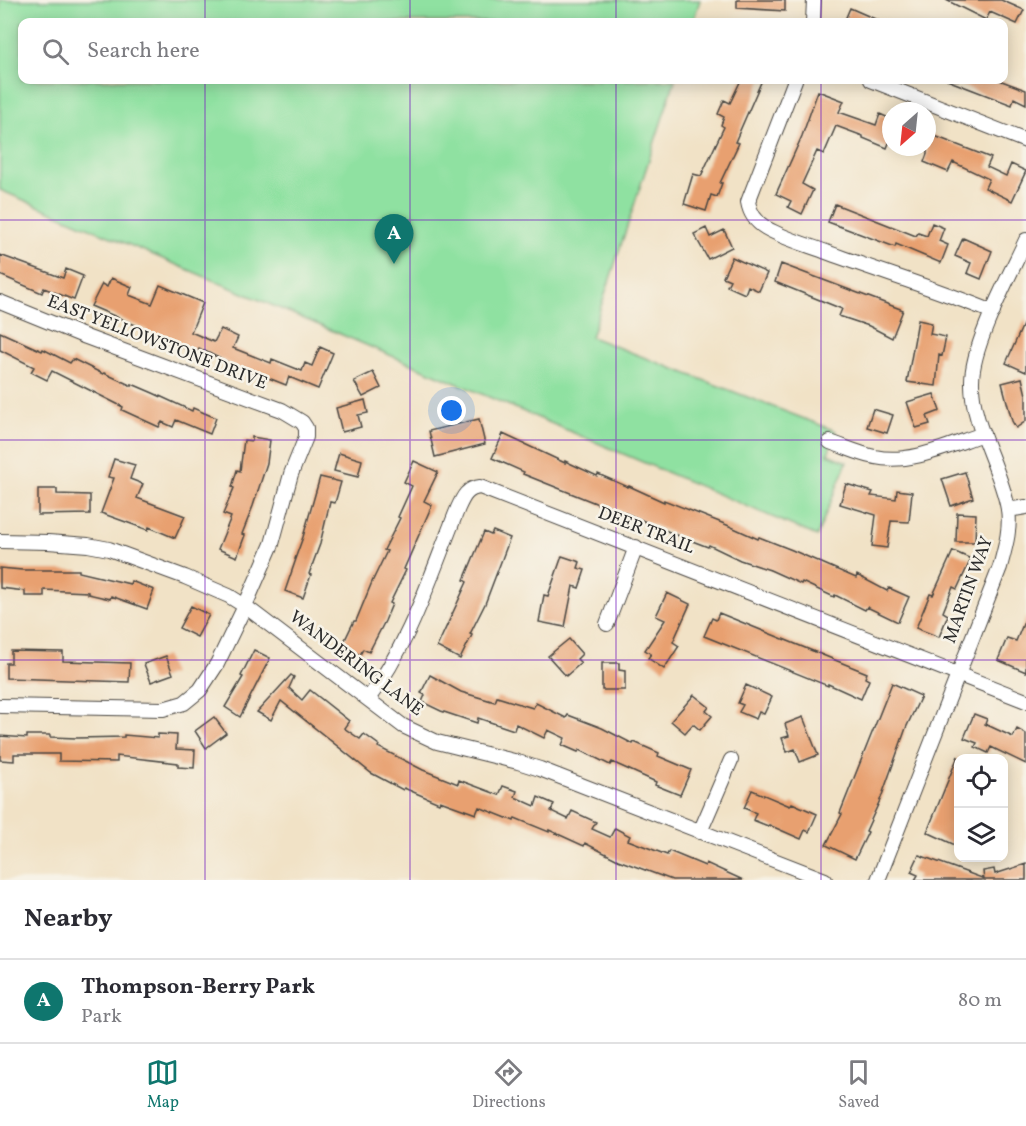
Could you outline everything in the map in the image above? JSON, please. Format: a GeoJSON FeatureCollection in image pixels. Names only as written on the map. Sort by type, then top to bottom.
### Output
{"type":"FeatureCollection","features":[{"type":"Feature","properties":{"kind":"street"},"geometry":{"type":"LineString","coordinates":[[813,18],[814,0]]}},
{"type":"Feature","properties":{"kind":"street"},"geometry":{"type":"LineString","coordinates":[[793,84],[748,202],[753,217],[767,228],[790,238],[993,312]]}},
{"type":"Feature","properties":{"kind":"street"},"geometry":{"type":"LineString","coordinates":[[882,84],[1026,141]]}},
{"type":"Feature","properties":{"kind":"street","name":"MARTIN WAY"},"geometry":{"type":"LineString","coordinates":[[878,880],[1000,567],[1008,534],[1008,510],[1002,485],[983,434],[973,397],[972,380],[978,347],[1026,240]]}},
{"type":"Feature","properties":{"kind":"street","name":"EAST YELLOWSTONE DRIVE"},"geometry":{"type":"LineString","coordinates":[[0,302],[86,337],[282,410],[299,420],[306,428],[306,437],[291,474],[272,544],[245,606]]}},
{"type":"Feature","properties":{"kind":"street"},"geometry":{"type":"LineString","coordinates":[[830,442],[874,457],[898,458],[924,453],[983,434]]}},
{"type":"Feature","properties":{"kind":"street","name":"DEER TRAIL"},"geometry":{"type":"LineString","coordinates":[[368,699],[384,679],[401,648],[458,508],[466,492],[472,487],[487,489],[1026,701]]}},
{"type":"Feature","properties":{"kind":"street"},"geometry":{"type":"LineString","coordinates":[[1008,510],[1026,507]]}},
{"type":"Feature","properties":{"kind":"street","name":"WANDERING LANE"},"geometry":{"type":"LineString","coordinates":[[0,541],[58,542],[109,549],[185,577],[230,596],[245,606],[402,726],[437,742],[540,769],[825,880]]}},
{"type":"Feature","properties":{"kind":"street"},"geometry":{"type":"LineString","coordinates":[[607,624],[636,547]]}},
{"type":"Feature","properties":{"kind":"street"},"geometry":{"type":"LineString","coordinates":[[0,706],[163,709],[184,703],[200,690],[217,663],[245,606]]}},
{"type":"Feature","properties":{"kind":"street"},"geometry":{"type":"LineString","coordinates":[[700,832],[731,760]]}},
{"type":"Feature","properties":{"kind":"green space"},"geometry":{"type":"Polygon","coordinates":[[[0,0],[700,0],[694,18],[18,18],[18,84],[674,84],[591,337],[836,431],[828,454],[847,462],[817,536],[0,190],[0,0]]]}},
{"type":"Feature","properties":{"kind":"building"},"geometry":{"type":"Polygon","coordinates":[[[737,0],[785,0],[785,11],[737,8],[737,0]]]}},
{"type":"Feature","properties":{"kind":"building"},"geometry":{"type":"Polygon","coordinates":[[[946,0],[1001,0],[1024,10],[1017,24],[1008,18],[990,12],[987,18],[982,18],[946,0]]]}},
{"type":"Feature","properties":{"kind":"building"},"geometry":{"type":"Polygon","coordinates":[[[850,8],[873,18],[846,18],[850,8]]]}},
{"type":"Feature","properties":{"kind":"building"},"geometry":{"type":"Polygon","coordinates":[[[1008,83],[1026,90],[1026,104],[1014,98],[1012,105],[957,84],[1008,83]]]}},
{"type":"Feature","properties":{"kind":"building"},"geometry":{"type":"Polygon","coordinates":[[[739,84],[760,84],[735,142],[739,143],[720,183],[722,183],[717,197],[711,195],[706,211],[684,204],[693,174],[701,176],[724,127],[721,125],[724,117],[718,114],[724,100],[730,103],[739,84]]]}},
{"type":"Feature","properties":{"kind":"building"},"geometry":{"type":"Polygon","coordinates":[[[818,91],[844,101],[839,112],[876,125],[880,114],[882,115],[882,146],[836,126],[824,154],[817,151],[802,184],[813,190],[802,214],[788,207],[791,201],[776,194],[802,136],[818,91]]]}},
{"type":"Feature","properties":{"kind":"building"},"geometry":{"type":"Polygon","coordinates":[[[936,137],[991,158],[987,167],[1006,176],[1011,164],[1026,171],[1012,201],[985,188],[989,179],[953,162],[948,172],[924,162],[926,156],[936,156],[936,137]]]}},
{"type":"Feature","properties":{"kind":"building"},"geometry":{"type":"Polygon","coordinates":[[[835,204],[916,236],[918,233],[927,236],[932,223],[944,228],[939,241],[948,245],[941,263],[896,244],[895,247],[828,222],[835,204]]]}},
{"type":"Feature","properties":{"kind":"building"},"geometry":{"type":"Polygon","coordinates":[[[706,228],[710,237],[724,230],[732,247],[708,259],[694,234],[706,228]]]}},
{"type":"Feature","properties":{"kind":"building"},"geometry":{"type":"Polygon","coordinates":[[[963,238],[992,251],[981,279],[967,273],[971,263],[955,256],[963,238]]]}},
{"type":"Feature","properties":{"kind":"building"},"geometry":{"type":"Polygon","coordinates":[[[0,255],[63,278],[66,269],[83,276],[74,300],[44,288],[42,293],[0,275],[0,255]]]}},
{"type":"Feature","properties":{"kind":"building"},"geometry":{"type":"Polygon","coordinates":[[[732,257],[767,273],[759,291],[748,286],[745,294],[727,286],[730,280],[723,277],[732,257]]]}},
{"type":"Feature","properties":{"kind":"building"},"geometry":{"type":"Polygon","coordinates":[[[781,264],[903,310],[892,338],[869,326],[839,316],[842,309],[775,282],[781,264]]]}},
{"type":"Feature","properties":{"kind":"building"},"geometry":{"type":"Polygon","coordinates":[[[111,278],[132,287],[129,295],[152,304],[160,285],[203,303],[191,332],[214,342],[221,329],[238,337],[233,348],[271,363],[272,359],[302,371],[305,363],[312,366],[320,347],[333,353],[318,389],[289,377],[286,385],[256,373],[255,376],[199,348],[197,353],[146,333],[147,330],[91,306],[102,284],[107,287],[111,278]]]}},
{"type":"Feature","properties":{"kind":"building"},"geometry":{"type":"Polygon","coordinates":[[[1026,318],[1026,372],[1006,363],[1026,318]]]}},
{"type":"Feature","properties":{"kind":"building"},"geometry":{"type":"Polygon","coordinates":[[[918,320],[932,323],[930,334],[946,337],[942,356],[939,355],[936,386],[907,382],[918,320]]]}},
{"type":"Feature","properties":{"kind":"building"},"geometry":{"type":"Polygon","coordinates":[[[0,332],[42,351],[43,349],[70,363],[73,359],[192,411],[193,408],[216,418],[210,434],[176,420],[173,427],[162,422],[159,427],[122,410],[123,407],[52,371],[47,380],[31,372],[34,367],[0,350],[0,332]]]}},
{"type":"Feature","properties":{"kind":"building"},"geometry":{"type":"Polygon","coordinates":[[[373,372],[381,388],[363,397],[354,381],[373,372]]]}},
{"type":"Feature","properties":{"kind":"building"},"geometry":{"type":"Polygon","coordinates":[[[1022,378],[1026,395],[1026,421],[1016,428],[1002,383],[1022,378]]]}},
{"type":"Feature","properties":{"kind":"building"},"geometry":{"type":"Polygon","coordinates":[[[934,394],[940,411],[927,416],[930,424],[916,428],[907,402],[934,394]]]}},
{"type":"Feature","properties":{"kind":"building"},"geometry":{"type":"Polygon","coordinates":[[[365,400],[368,413],[358,415],[361,427],[342,432],[336,408],[365,400]]]}},
{"type":"Feature","properties":{"kind":"building"},"geometry":{"type":"Polygon","coordinates":[[[873,409],[893,415],[887,433],[867,427],[873,409]]]}},
{"type":"Feature","properties":{"kind":"building"},"geometry":{"type":"Polygon","coordinates":[[[479,419],[485,444],[435,457],[429,431],[479,419]]]}},
{"type":"Feature","properties":{"kind":"building"},"geometry":{"type":"Polygon","coordinates":[[[503,434],[597,476],[598,474],[629,486],[758,539],[759,537],[856,578],[857,575],[887,591],[889,588],[909,597],[898,622],[867,607],[865,610],[835,595],[834,597],[802,582],[801,584],[740,560],[709,545],[708,547],[609,506],[608,508],[523,474],[524,472],[492,458],[503,434]]]}},
{"type":"Feature","properties":{"kind":"building"},"geometry":{"type":"Polygon","coordinates":[[[252,437],[270,440],[267,463],[242,534],[245,535],[237,557],[218,549],[231,517],[223,514],[234,488],[232,487],[237,470],[240,471],[244,440],[252,441],[252,437]]]}},
{"type":"Feature","properties":{"kind":"building"},"geometry":{"type":"Polygon","coordinates":[[[339,453],[362,460],[358,477],[334,471],[339,453]]]}},
{"type":"Feature","properties":{"kind":"building"},"geometry":{"type":"Polygon","coordinates":[[[114,459],[135,465],[130,479],[143,484],[137,498],[185,516],[175,538],[149,527],[148,530],[101,513],[114,478],[108,477],[114,459]]]}},
{"type":"Feature","properties":{"kind":"building"},"geometry":{"type":"Polygon","coordinates":[[[414,461],[438,472],[424,501],[432,505],[390,603],[392,604],[385,621],[369,652],[363,649],[360,655],[342,646],[356,621],[387,551],[384,550],[400,518],[398,517],[412,486],[404,482],[414,461]]]}},
{"type":"Feature","properties":{"kind":"building"},"geometry":{"type":"Polygon","coordinates":[[[965,472],[973,498],[951,506],[942,479],[965,472]]]}},
{"type":"Feature","properties":{"kind":"building"},"geometry":{"type":"Polygon","coordinates":[[[320,477],[341,482],[335,503],[330,502],[303,598],[285,591],[320,477]]]}},
{"type":"Feature","properties":{"kind":"building"},"geometry":{"type":"Polygon","coordinates":[[[846,484],[873,492],[871,496],[896,499],[897,490],[912,492],[909,522],[891,521],[887,548],[872,546],[876,515],[840,504],[846,484]]]}},
{"type":"Feature","properties":{"kind":"building"},"geometry":{"type":"Polygon","coordinates":[[[38,489],[57,489],[57,494],[90,495],[90,514],[38,515],[38,489]]]}},
{"type":"Feature","properties":{"kind":"building"},"geometry":{"type":"Polygon","coordinates":[[[957,513],[976,514],[975,542],[956,542],[957,513]]]}},
{"type":"Feature","properties":{"kind":"building"},"geometry":{"type":"Polygon","coordinates":[[[493,531],[510,538],[485,604],[460,659],[437,647],[467,582],[464,580],[484,532],[491,535],[493,531]]]}},
{"type":"Feature","properties":{"kind":"building"},"geometry":{"type":"Polygon","coordinates":[[[953,551],[971,559],[957,589],[953,587],[943,612],[948,615],[939,637],[916,628],[930,594],[933,595],[953,551]]]}},
{"type":"Feature","properties":{"kind":"building"},"geometry":{"type":"Polygon","coordinates":[[[562,556],[580,562],[578,568],[585,570],[579,588],[573,586],[565,627],[539,622],[544,595],[548,596],[562,556]]]}},
{"type":"Feature","properties":{"kind":"building"},"geometry":{"type":"Polygon","coordinates":[[[0,568],[79,570],[79,572],[130,584],[131,581],[154,590],[147,609],[111,596],[110,599],[88,594],[88,592],[44,590],[44,596],[25,596],[25,591],[0,588],[0,568]]]}},
{"type":"Feature","properties":{"kind":"building"},"geometry":{"type":"Polygon","coordinates":[[[667,593],[690,604],[673,642],[679,646],[664,669],[648,658],[651,654],[645,650],[665,620],[656,616],[667,593]]]}},
{"type":"Feature","properties":{"kind":"building"},"geometry":{"type":"Polygon","coordinates":[[[191,606],[209,615],[197,637],[179,628],[191,606]]]}},
{"type":"Feature","properties":{"kind":"building"},"geometry":{"type":"Polygon","coordinates":[[[719,613],[867,673],[865,678],[869,680],[861,699],[704,636],[712,618],[716,620],[719,613]]]}},
{"type":"Feature","properties":{"kind":"building"},"geometry":{"type":"Polygon","coordinates":[[[1026,617],[1026,672],[998,660],[1007,638],[1016,641],[1026,617]]]}},
{"type":"Feature","properties":{"kind":"building"},"geometry":{"type":"Polygon","coordinates":[[[569,639],[582,654],[577,659],[581,663],[566,676],[548,656],[569,639]]]}},
{"type":"Feature","properties":{"kind":"building"},"geometry":{"type":"Polygon","coordinates":[[[254,650],[270,658],[240,717],[225,707],[243,677],[241,676],[254,650]]]}},
{"type":"Feature","properties":{"kind":"building"},"geometry":{"type":"Polygon","coordinates":[[[11,651],[63,652],[63,661],[130,663],[129,682],[6,678],[6,663],[11,663],[11,651]]]}},
{"type":"Feature","properties":{"kind":"building"},"geometry":{"type":"Polygon","coordinates":[[[166,656],[173,674],[151,682],[144,664],[166,656]]]}},
{"type":"Feature","properties":{"kind":"building"},"geometry":{"type":"Polygon","coordinates":[[[602,663],[619,663],[619,670],[625,671],[625,690],[602,690],[602,663]]]}},
{"type":"Feature","properties":{"kind":"building"},"geometry":{"type":"Polygon","coordinates":[[[291,675],[294,677],[289,688],[302,700],[310,690],[349,721],[344,728],[360,739],[364,734],[379,745],[378,747],[423,770],[458,784],[459,780],[499,795],[503,786],[517,791],[515,797],[535,806],[538,797],[554,804],[551,811],[568,819],[572,811],[596,822],[592,829],[610,837],[615,828],[630,836],[628,840],[667,855],[669,851],[705,866],[706,863],[743,880],[672,880],[618,860],[585,843],[584,846],[515,818],[514,821],[479,807],[476,814],[440,801],[439,803],[404,788],[403,790],[371,773],[281,701],[271,720],[257,712],[291,675]]]}},
{"type":"Feature","properties":{"kind":"building"},"geometry":{"type":"Polygon","coordinates":[[[430,675],[461,692],[495,702],[497,697],[533,708],[536,703],[566,718],[568,715],[602,728],[691,770],[680,795],[655,785],[656,782],[612,762],[610,765],[580,750],[578,752],[562,745],[565,738],[548,730],[544,738],[516,724],[514,730],[478,718],[477,723],[441,711],[422,702],[425,695],[421,693],[430,675]]]}},
{"type":"Feature","properties":{"kind":"building"},"geometry":{"type":"Polygon","coordinates":[[[892,683],[921,696],[906,728],[881,798],[866,831],[868,832],[855,859],[826,845],[842,814],[840,813],[892,683]]]}},
{"type":"Feature","properties":{"kind":"building"},"geometry":{"type":"Polygon","coordinates":[[[746,685],[772,697],[764,714],[759,712],[756,719],[739,712],[743,705],[738,703],[746,685]]]}},
{"type":"Feature","properties":{"kind":"building"},"geometry":{"type":"Polygon","coordinates":[[[694,695],[709,707],[706,711],[712,716],[700,730],[693,724],[685,733],[671,721],[694,695]]]}},
{"type":"Feature","properties":{"kind":"building"},"geometry":{"type":"Polygon","coordinates":[[[974,714],[987,719],[985,724],[1013,737],[1017,729],[1026,734],[1026,764],[991,747],[988,753],[975,747],[977,743],[964,738],[974,714]]]}},
{"type":"Feature","properties":{"kind":"building"},"geometry":{"type":"Polygon","coordinates":[[[214,717],[226,733],[206,748],[195,731],[214,717]]]}},
{"type":"Feature","properties":{"kind":"building"},"geometry":{"type":"Polygon","coordinates":[[[803,717],[818,755],[800,762],[795,749],[787,752],[782,738],[789,736],[785,724],[803,717]]]}},
{"type":"Feature","properties":{"kind":"building"},"geometry":{"type":"Polygon","coordinates":[[[158,734],[177,735],[176,749],[195,750],[194,768],[178,767],[178,763],[117,756],[117,762],[59,761],[59,754],[14,754],[14,761],[0,760],[0,736],[27,738],[27,735],[50,735],[50,737],[77,738],[124,737],[124,735],[158,738],[158,734]]]}},
{"type":"Feature","properties":{"kind":"building"},"geometry":{"type":"Polygon","coordinates":[[[954,766],[954,845],[927,832],[954,766]]]}},
{"type":"Feature","properties":{"kind":"building"},"geometry":{"type":"Polygon","coordinates":[[[752,790],[790,806],[792,803],[817,814],[809,832],[805,830],[801,839],[753,820],[756,813],[744,808],[752,790]]]}},
{"type":"Feature","properties":{"kind":"building"},"geometry":{"type":"Polygon","coordinates":[[[919,855],[982,878],[982,880],[915,880],[918,875],[911,872],[919,855]]]}},
{"type":"Feature","properties":{"kind":"building"},"geometry":{"type":"Polygon","coordinates":[[[1026,864],[1026,880],[984,880],[983,871],[994,869],[995,874],[1026,864]]]}},
{"type":"Feature","properties":{"kind":"place","name":"Thompson-Berry Park"},"geometry":{"type":"Point","coordinates":[394,264]}}]}
